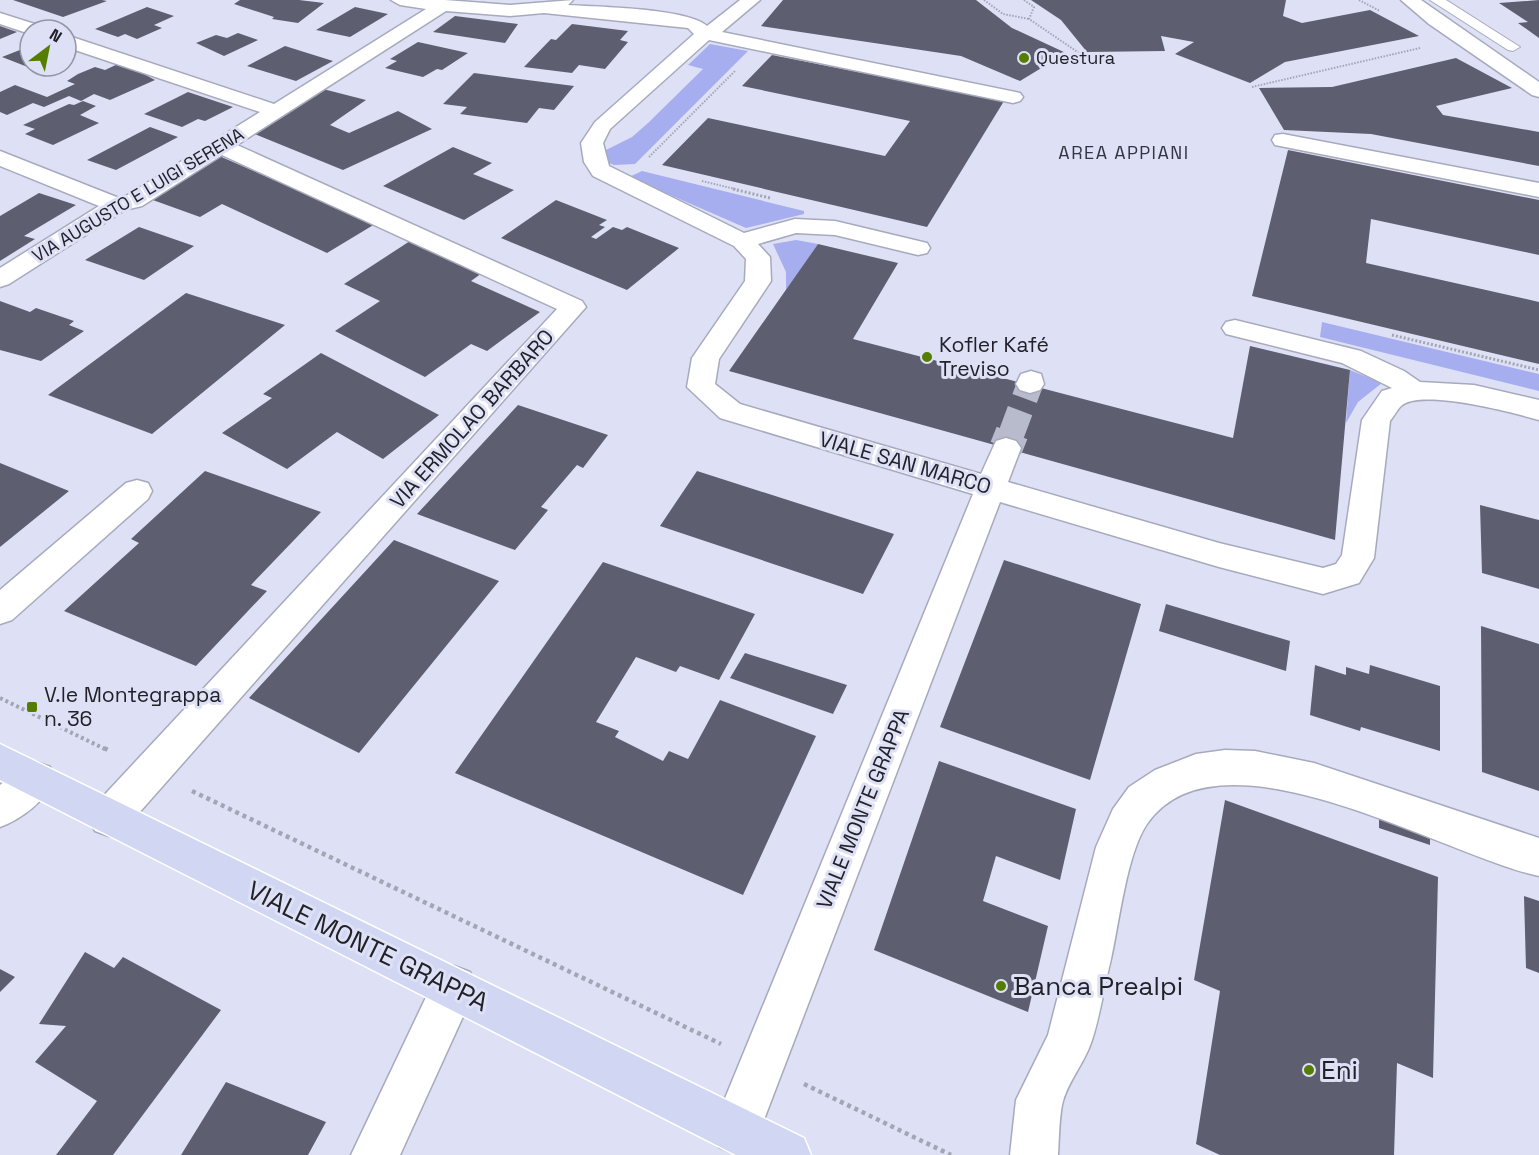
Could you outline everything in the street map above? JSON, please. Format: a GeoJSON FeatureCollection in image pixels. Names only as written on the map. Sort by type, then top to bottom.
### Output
{"type":"FeatureCollection","features":[{"type":"Feature","properties":{"kind":"main road","name":"VIALE MONTE GRAPPA"},"geometry":{"type":"LineString","coordinates":[[18,770],[109,818],[787,1155]]}},
{"type":"Feature","properties":{"kind":"street"},"geometry":{"type":"LineString","coordinates":[[400,0],[524,11],[545,8],[672,19],[694,24],[705,34],[1013,97]]}},
{"type":"Feature","properties":{"kind":"street"},"geometry":{"type":"LineString","coordinates":[[545,8],[564,0]]}},
{"type":"Feature","properties":{"kind":"street","name":"VIALE SAN MARCO"},"geometry":{"type":"LineString","coordinates":[[751,0],[726,21],[705,34],[602,126],[592,142],[593,154],[601,171],[609,177],[742,241],[758,257],[758,281],[706,358],[701,387],[730,411],[1219,555],[1323,580],[1347,574],[1358,558],[1376,420],[1392,398],[1414,391],[1474,394],[1539,410]]}},
{"type":"Feature","properties":{"kind":"street"},"geometry":{"type":"LineString","coordinates":[[1393,0],[1435,20]]}},
{"type":"Feature","properties":{"kind":"street"},"geometry":{"type":"LineString","coordinates":[[1410,0],[1435,20],[1539,91]]}},
{"type":"Feature","properties":{"kind":"street","name":"VIA AUGUSTO E LUIGI SERENA"},"geometry":{"type":"LineString","coordinates":[[0,279],[117,205],[134,201],[444,5]]}},
{"type":"Feature","properties":{"kind":"street"},"geometry":{"type":"LineString","coordinates":[[0,18],[18,24]]}},
{"type":"Feature","properties":{"kind":"street","name":"VIA AUGUSTO E LUIGI SERENA"},"geometry":{"type":"LineString","coordinates":[[78,44],[276,111]]}},
{"type":"Feature","properties":{"kind":"street"},"geometry":{"type":"LineString","coordinates":[[1283,140],[1539,190]]}},
{"type":"Feature","properties":{"kind":"street","name":"VIA ERMOLAO BARBARO"},"geometry":{"type":"LineString","coordinates":[[109,818],[573,308],[220,146]]}},
{"type":"Feature","properties":{"kind":"street"},"geometry":{"type":"LineString","coordinates":[[0,158],[117,205]]}},
{"type":"Feature","properties":{"kind":"street"},"geometry":{"type":"LineString","coordinates":[[742,241],[795,226],[835,228],[918,248]]}},
{"type":"Feature","properties":{"kind":"street"},"geometry":{"type":"LineString","coordinates":[[1235,328],[1363,359],[1395,375],[1414,391]]}},
{"type":"Feature","properties":{"kind":"street","name":"VIALE MONTE GRAPPA"},"geometry":{"type":"LineString","coordinates":[[736,1130],[1005,448]]}},
{"type":"Feature","properties":{"kind":"street"},"geometry":{"type":"LineString","coordinates":[[0,609],[137,491]]}},
{"type":"Feature","properties":{"kind":"street"},"geometry":{"type":"LineString","coordinates":[[1034,1155],[1039,1100],[1069,1042],[1116,847],[1127,821],[1142,801],[1165,784],[1189,774],[1216,768],[1242,765],[1269,768],[1330,785],[1539,857]]}},
{"type":"Feature","properties":{"kind":"street"},"geometry":{"type":"LineString","coordinates":[[0,809],[18,770]]}},
{"type":"Feature","properties":{"kind":"street"},"geometry":{"type":"LineString","coordinates":[[375,1155],[453,988]]}},
{"type":"Feature","properties":{"kind":"lane"},"geometry":{"type":"LineString","coordinates":[[1437,0],[1513,47]]}},
{"type":"Feature","properties":{"kind":"path"},"geometry":{"type":"LineString","coordinates":[[984,0],[1003,14],[1029,19],[1082,55]]}},
{"type":"Feature","properties":{"kind":"path"},"geometry":{"type":"LineString","coordinates":[[1024,0],[1034,7],[1029,19]]}},
{"type":"Feature","properties":{"kind":"path"},"geometry":{"type":"LineString","coordinates":[[648,159],[761,45]]}},
{"type":"Feature","properties":{"kind":"path"},"geometry":{"type":"LineString","coordinates":[[1251,87],[1426,46]]}},
{"type":"Feature","properties":{"kind":"path"},"geometry":{"type":"LineString","coordinates":[[697,180],[777,200]]}},
{"type":"Feature","properties":{"kind":"path"},"geometry":{"type":"LineString","coordinates":[[1390,335],[1539,370]]}},
{"type":"Feature","properties":{"kind":"path"},"geometry":{"type":"LineString","coordinates":[[0,698],[710,1039]]}},
{"type":"Feature","properties":{"kind":"path"},"geometry":{"type":"LineString","coordinates":[[795,1080],[951,1155]]}},
{"type":"Feature","properties":{"kind":"shaded area"},"geometry":{"type":"Polygon","coordinates":[[[710,44],[748,51],[635,164],[614,165],[604,161],[602,156],[606,150],[632,137],[703,69],[688,65],[710,44]]]}},
{"type":"Feature","properties":{"kind":"shaded area"},"geometry":{"type":"Polygon","coordinates":[[[642,171],[804,211],[804,214],[746,228],[629,177],[642,171]]]}},
{"type":"Feature","properties":{"kind":"shaded area"},"geometry":{"type":"Polygon","coordinates":[[[796,240],[818,244],[786,290],[786,272],[773,244],[796,240]]]}},
{"type":"Feature","properties":{"kind":"shaded area"},"geometry":{"type":"Polygon","coordinates":[[[1322,322],[1539,374],[1539,391],[1320,337],[1322,322]]]}},
{"type":"Feature","properties":{"kind":"shaded area"},"geometry":{"type":"Polygon","coordinates":[[[1350,370],[1382,383],[1358,402],[1346,423],[1350,370]]]}},
{"type":"Feature","properties":{"kind":"building"},"geometry":{"type":"Polygon","coordinates":[[[13,0],[102,0],[107,1],[63,17],[13,0]]]}},
{"type":"Feature","properties":{"kind":"building"},"geometry":{"type":"Polygon","coordinates":[[[240,0],[299,0],[324,3],[298,23],[272,19],[274,17],[234,4],[240,0]]]}},
{"type":"Feature","properties":{"kind":"building"},"geometry":{"type":"Polygon","coordinates":[[[783,0],[976,0],[1012,28],[1066,53],[1020,81],[961,56],[761,26],[783,0]]]}},
{"type":"Feature","properties":{"kind":"building"},"geometry":{"type":"Polygon","coordinates":[[[1031,0],[1286,0],[1283,16],[1302,23],[1370,10],[1419,36],[1285,62],[1250,83],[1175,54],[1194,42],[1161,36],[1165,51],[1087,52],[1061,20],[1031,0]]]}},
{"type":"Feature","properties":{"kind":"building"},"geometry":{"type":"Polygon","coordinates":[[[1539,0],[1539,38],[1518,23],[1528,22],[1499,3],[1539,0]]]}},
{"type":"Feature","properties":{"kind":"building"},"geometry":{"type":"Polygon","coordinates":[[[147,7],[174,16],[154,25],[162,28],[137,39],[125,34],[118,37],[95,29],[147,7]]]}},
{"type":"Feature","properties":{"kind":"building"},"geometry":{"type":"Polygon","coordinates":[[[355,7],[388,14],[350,37],[316,30],[355,7]]]}},
{"type":"Feature","properties":{"kind":"building"},"geometry":{"type":"Polygon","coordinates":[[[455,16],[518,24],[505,43],[433,32],[455,16]]]}},
{"type":"Feature","properties":{"kind":"building"},"geometry":{"type":"Polygon","coordinates":[[[572,24],[628,31],[620,40],[628,42],[605,69],[579,65],[572,73],[524,67],[551,39],[556,40],[572,24]]]}},
{"type":"Feature","properties":{"kind":"building"},"geometry":{"type":"Polygon","coordinates":[[[0,26],[17,32],[0,39],[0,26]]]}},
{"type":"Feature","properties":{"kind":"building"},"geometry":{"type":"Polygon","coordinates":[[[238,33],[258,40],[224,56],[196,43],[216,35],[227,38],[238,33]]]}},
{"type":"Feature","properties":{"kind":"building"},"geometry":{"type":"Polygon","coordinates":[[[418,42],[468,53],[442,70],[437,69],[423,77],[385,68],[397,61],[390,59],[418,42]]]}},
{"type":"Feature","properties":{"kind":"building"},"geometry":{"type":"Polygon","coordinates":[[[285,46],[333,61],[296,81],[247,66],[285,46]]]}},
{"type":"Feature","properties":{"kind":"building"},"geometry":{"type":"Polygon","coordinates":[[[18,51],[18,63],[2,57],[18,51]]]}},
{"type":"Feature","properties":{"kind":"building"},"geometry":{"type":"Polygon","coordinates":[[[772,55],[1004,101],[927,227],[662,165],[708,118],[885,156],[910,121],[742,86],[772,55]]]}},
{"type":"Feature","properties":{"kind":"building"},"geometry":{"type":"Polygon","coordinates":[[[1456,58],[1512,88],[1436,106],[1443,115],[1539,132],[1539,166],[1371,134],[1284,130],[1259,88],[1332,87],[1456,58]]]}},
{"type":"Feature","properties":{"kind":"building"},"geometry":{"type":"Polygon","coordinates":[[[120,63],[143,71],[140,72],[155,80],[110,100],[94,94],[81,101],[69,96],[44,107],[33,103],[7,115],[0,112],[0,92],[15,85],[47,97],[75,84],[67,81],[78,78],[78,74],[95,67],[105,70],[120,63]]]}},
{"type":"Feature","properties":{"kind":"building"},"geometry":{"type":"Polygon","coordinates":[[[474,73],[574,86],[554,110],[539,108],[527,123],[460,114],[467,107],[443,104],[474,73]]]}},
{"type":"Feature","properties":{"kind":"building"},"geometry":{"type":"Polygon","coordinates":[[[323,89],[366,100],[330,125],[349,133],[398,111],[432,129],[343,170],[252,133],[323,89]]]}},
{"type":"Feature","properties":{"kind":"building"},"geometry":{"type":"Polygon","coordinates":[[[188,92],[233,107],[205,121],[198,119],[182,127],[144,114],[188,92]]]}},
{"type":"Feature","properties":{"kind":"building"},"geometry":{"type":"Polygon","coordinates":[[[83,101],[96,106],[80,115],[99,123],[53,145],[25,134],[35,129],[23,125],[69,104],[74,105],[83,101]]]}},
{"type":"Feature","properties":{"kind":"building"},"geometry":{"type":"Polygon","coordinates":[[[150,127],[178,137],[116,170],[87,160],[150,127]]]}},
{"type":"Feature","properties":{"kind":"building"},"geometry":{"type":"Polygon","coordinates":[[[453,147],[492,163],[473,174],[514,190],[464,220],[383,186],[453,147]]]}},
{"type":"Feature","properties":{"kind":"building"},"geometry":{"type":"Polygon","coordinates":[[[1288,150],[1539,200],[1539,255],[1371,219],[1366,263],[1539,302],[1539,364],[1252,296],[1288,150]]]}},
{"type":"Feature","properties":{"kind":"building"},"geometry":{"type":"Polygon","coordinates":[[[217,155],[375,224],[327,253],[222,204],[200,217],[150,199],[217,155]]]}},
{"type":"Feature","properties":{"kind":"building"},"geometry":{"type":"Polygon","coordinates":[[[39,193],[76,205],[24,236],[35,239],[0,261],[0,216],[39,193]]]}},
{"type":"Feature","properties":{"kind":"building"},"geometry":{"type":"Polygon","coordinates":[[[556,200],[607,220],[599,225],[605,227],[591,237],[596,239],[613,227],[622,230],[627,227],[679,248],[627,290],[501,238],[556,200]]]}},
{"type":"Feature","properties":{"kind":"building"},"geometry":{"type":"Polygon","coordinates":[[[139,227],[194,246],[144,280],[85,260],[139,227]]]}},
{"type":"Feature","properties":{"kind":"building"},"geometry":{"type":"Polygon","coordinates":[[[410,241],[482,273],[471,281],[540,312],[487,351],[471,344],[425,377],[335,331],[380,301],[344,284],[410,241]]]}},
{"type":"Feature","properties":{"kind":"building"},"geometry":{"type":"Polygon","coordinates":[[[818,244],[898,263],[853,339],[1233,438],[1250,346],[1350,370],[1335,540],[729,371],[818,244]]]}},
{"type":"Feature","properties":{"kind":"building"},"geometry":{"type":"Polygon","coordinates":[[[186,293],[285,325],[152,434],[48,395],[186,293]]]}},
{"type":"Feature","properties":{"kind":"building"},"geometry":{"type":"Polygon","coordinates":[[[0,301],[30,312],[36,308],[74,321],[69,325],[84,331],[41,361],[0,350],[0,301]]]}},
{"type":"Feature","properties":{"kind":"building"},"geometry":{"type":"Polygon","coordinates":[[[321,353],[439,415],[383,459],[337,432],[287,469],[222,433],[272,398],[263,394],[321,353]]]}},
{"type":"Feature","properties":{"kind":"building"},"geometry":{"type":"Polygon","coordinates":[[[518,405],[608,435],[583,468],[577,465],[541,507],[548,510],[515,550],[417,514],[518,405]]]}},
{"type":"Feature","properties":{"kind":"building"},"geometry":{"type":"Polygon","coordinates":[[[0,463],[69,491],[0,547],[0,463]]]}},
{"type":"Feature","properties":{"kind":"building"},"geometry":{"type":"Polygon","coordinates":[[[205,471],[321,512],[251,585],[267,591],[196,666],[64,611],[139,543],[131,539],[205,471]]]}},
{"type":"Feature","properties":{"kind":"building"},"geometry":{"type":"Polygon","coordinates":[[[697,471],[894,534],[863,594],[660,526],[697,471]]]}},
{"type":"Feature","properties":{"kind":"building"},"geometry":{"type":"Polygon","coordinates":[[[1480,505],[1539,520],[1539,589],[1482,573],[1480,505]]]}},
{"type":"Feature","properties":{"kind":"building"},"geometry":{"type":"Polygon","coordinates":[[[394,540],[499,581],[359,753],[249,698],[394,540]]]}},
{"type":"Feature","properties":{"kind":"building"},"geometry":{"type":"Polygon","coordinates":[[[1004,560],[1141,604],[1090,780],[940,727],[1004,560]]]}},
{"type":"Feature","properties":{"kind":"building"},"geometry":{"type":"Polygon","coordinates":[[[603,562],[755,614],[719,680],[680,666],[676,672],[636,657],[596,722],[619,731],[615,737],[663,761],[669,751],[688,759],[720,700],[816,736],[743,895],[455,773],[603,562]]]}},
{"type":"Feature","properties":{"kind":"building"},"geometry":{"type":"Polygon","coordinates":[[[1166,604],[1290,641],[1286,671],[1159,631],[1166,604]]]}},
{"type":"Feature","properties":{"kind":"building"},"geometry":{"type":"Polygon","coordinates":[[[1481,626],[1539,644],[1539,791],[1482,772],[1481,626]]]}},
{"type":"Feature","properties":{"kind":"building"},"geometry":{"type":"Polygon","coordinates":[[[745,653],[847,685],[833,714],[730,678],[745,653]]]}},
{"type":"Feature","properties":{"kind":"building"},"geometry":{"type":"Polygon","coordinates":[[[1315,665],[1346,675],[1346,667],[1369,674],[1370,665],[1440,686],[1440,751],[1361,727],[1360,731],[1310,715],[1315,665]]]}},
{"type":"Feature","properties":{"kind":"building"},"geometry":{"type":"Polygon","coordinates":[[[939,761],[1076,809],[1060,880],[996,856],[983,901],[1048,926],[1028,1012],[874,950],[939,761]]]}},
{"type":"Feature","properties":{"kind":"building"},"geometry":{"type":"Polygon","coordinates":[[[1225,800],[1438,877],[1433,1078],[1397,1063],[1394,1155],[1220,1155],[1196,1144],[1220,991],[1194,980],[1225,800]]]}},
{"type":"Feature","properties":{"kind":"building"},"geometry":{"type":"Polygon","coordinates":[[[1379,804],[1430,821],[1430,845],[1379,828],[1379,804]]]}},
{"type":"Feature","properties":{"kind":"building"},"geometry":{"type":"Polygon","coordinates":[[[1524,896],[1539,901],[1539,973],[1526,968],[1524,896]]]}},
{"type":"Feature","properties":{"kind":"building"},"geometry":{"type":"Polygon","coordinates":[[[85,952],[114,968],[123,957],[221,1010],[113,1155],[56,1155],[97,1101],[35,1062],[66,1026],[39,1024],[85,952]]]}},
{"type":"Feature","properties":{"kind":"building"},"geometry":{"type":"Polygon","coordinates":[[[0,969],[15,977],[0,992],[0,969]]]}},
{"type":"Feature","properties":{"kind":"building"},"geometry":{"type":"Polygon","coordinates":[[[226,1082],[326,1122],[308,1155],[181,1155],[226,1082]]]}},
{"type":"Feature","properties":{"kind":"tunnel"},"geometry":{"type":"LineString","coordinates":[[1011,435],[1030,384]]}},
{"type":"Feature","properties":{"kind":"tunnel"},"geometry":{"type":"LineString","coordinates":[[1006,448],[1012,433]]}},
{"type":"Feature","properties":{"kind":"place","name":"Questura"},"geometry":{"type":"Point","coordinates":[1024,58]}},
{"type":"Feature","properties":{"kind":"place","name":"Kofler Kafé Treviso"},"geometry":{"type":"Point","coordinates":[927,357]}},
{"type":"Feature","properties":{"kind":"place","name":"V.le Montegrappa n. 36"},"geometry":{"type":"Point","coordinates":[32,707]}},
{"type":"Feature","properties":{"kind":"place","name":"Banca Prealpi"},"geometry":{"type":"Point","coordinates":[1001,986]}},
{"type":"Feature","properties":{"kind":"place","name":"Eni"},"geometry":{"type":"Point","coordinates":[1309,1070]}},
{"type":"Feature","properties":{"kind":"district","name":"AREA APPIANI"},"geometry":{"type":"Point","coordinates":[1124,153]}}]}
